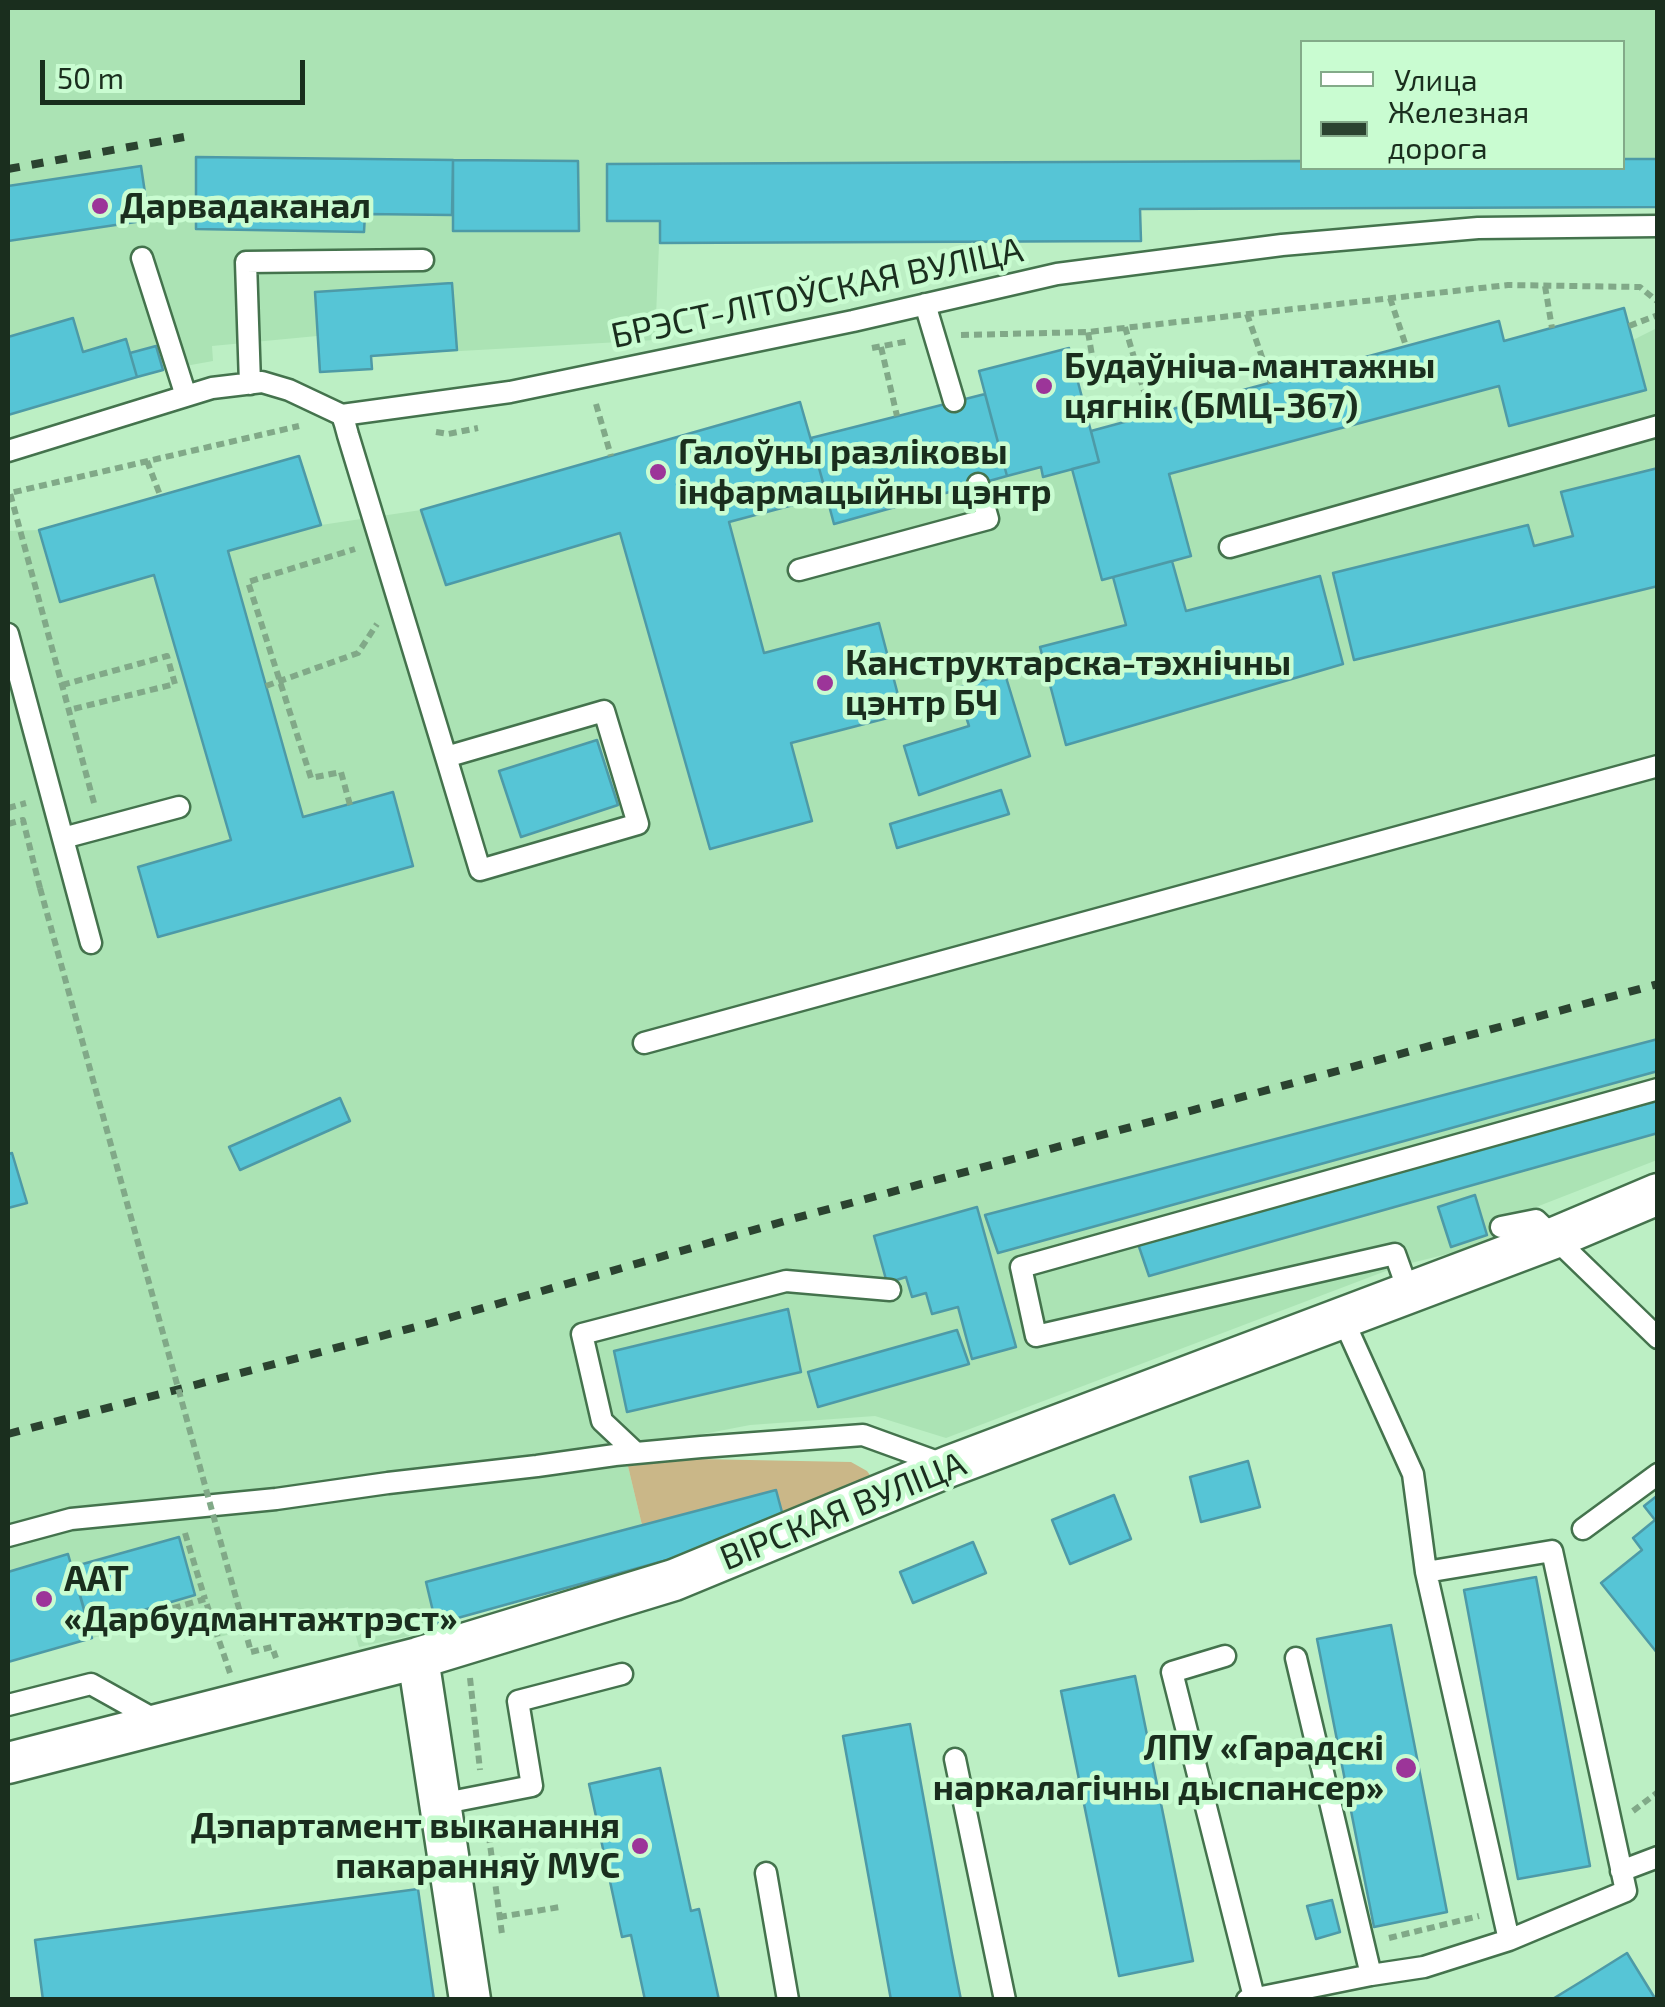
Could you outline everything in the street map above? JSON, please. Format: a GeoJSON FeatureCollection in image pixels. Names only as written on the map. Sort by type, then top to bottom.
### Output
{"type":"FeatureCollection","features":[{"type":"Feature","properties":{"kind":"street","name":"ВІРСКАЯ ВУЛІЦА"},"geometry":{"type":"LineString","coordinates":[[8,1762],[418,1658],[674,1580],[950,1466],[1409,1293],[1545,1229],[1658,1194]]}},
{"type":"Feature","properties":{"kind":"street"},"geometry":{"type":"LineString","coordinates":[[418,1658],[470,2000]]}},
{"type":"Feature","properties":{"kind":"lane","name":"БРЭСТ-ЛІТОЎСКАЯ ВУЛІЦА"},"geometry":{"type":"LineString","coordinates":[[344,419],[510,392],[747,344],[1057,274],[1282,245],[1478,228],[1658,226]]}},
{"type":"Feature","properties":{"kind":"lane"},"geometry":{"type":"LineString","coordinates":[[142,258],[186,396]]}},
{"type":"Feature","properties":{"kind":"lane"},"geometry":{"type":"LineString","coordinates":[[250,384],[246,262],[423,260]]}},
{"type":"Feature","properties":{"kind":"lane"},"geometry":{"type":"LineString","coordinates":[[925,304],[954,401]]}},
{"type":"Feature","properties":{"kind":"lane"},"geometry":{"type":"LineString","coordinates":[[8,451],[212,388],[262,382],[289,390],[344,419],[446,758],[480,870],[638,824],[604,711],[446,758]]}},
{"type":"Feature","properties":{"kind":"lane"},"geometry":{"type":"LineString","coordinates":[[1230,546],[1658,426]]}},
{"type":"Feature","properties":{"kind":"lane"},"geometry":{"type":"LineString","coordinates":[[799,570],[988,519],[978,484]]}},
{"type":"Feature","properties":{"kind":"lane"},"geometry":{"type":"LineString","coordinates":[[8,634],[91,944]]}},
{"type":"Feature","properties":{"kind":"lane"},"geometry":{"type":"LineString","coordinates":[[644,1043],[1658,766]]}},
{"type":"Feature","properties":{"kind":"lane"},"geometry":{"type":"LineString","coordinates":[[63,838],[179,807]]}},
{"type":"Feature","properties":{"kind":"lane"},"geometry":{"type":"LineString","coordinates":[[1409,1293],[1396,1254],[1036,1336],[1020,1267],[1658,1089]]}},
{"type":"Feature","properties":{"kind":"lane"},"geometry":{"type":"LineString","coordinates":[[1500,1228],[1545,1229],[1658,1338]]}},
{"type":"Feature","properties":{"kind":"lane"},"geometry":{"type":"LineString","coordinates":[[636,1453],[602,1421],[582,1334],[786,1281],[890,1290]]}},
{"type":"Feature","properties":{"kind":"lane"},"geometry":{"type":"LineString","coordinates":[[1342,1317],[1413,1474],[1426,1572],[1508,1940]]}},
{"type":"Feature","properties":{"kind":"lane"},"geometry":{"type":"LineString","coordinates":[[8,1536],[71,1519],[276,1499],[636,1453],[863,1435],[950,1466]]}},
{"type":"Feature","properties":{"kind":"lane"},"geometry":{"type":"LineString","coordinates":[[1583,1529],[1658,1474]]}},
{"type":"Feature","properties":{"kind":"lane"},"geometry":{"type":"LineString","coordinates":[[1226,1656],[1172,1672],[1250,1998],[1424,1967],[1508,1940],[1626,1892],[1552,1552],[1426,1572]]}},
{"type":"Feature","properties":{"kind":"lane"},"geometry":{"type":"LineString","coordinates":[[1296,1658],[1371,1976]]}},
{"type":"Feature","properties":{"kind":"lane"},"geometry":{"type":"LineString","coordinates":[[440,1804],[532,1786],[518,1701],[622,1674]]}},
{"type":"Feature","properties":{"kind":"lane"},"geometry":{"type":"LineString","coordinates":[[8,1706],[91,1684],[163,1724]]}},
{"type":"Feature","properties":{"kind":"lane"},"geometry":{"type":"LineString","coordinates":[[955,1759],[1005,2000]]}},
{"type":"Feature","properties":{"kind":"lane"},"geometry":{"type":"LineString","coordinates":[[1622,1871],[1658,1858]]}},
{"type":"Feature","properties":{"kind":"lane"},"geometry":{"type":"LineString","coordinates":[[766,1873],[788,2000]]}},
{"type":"Feature","properties":{"kind":"path"},"geometry":{"type":"LineString","coordinates":[[862,350],[934,336],[1088,332],[1508,285],[1640,287],[1658,302]]}},
{"type":"Feature","properties":{"kind":"path"},"geometry":{"type":"LineString","coordinates":[[1544,286],[1552,328]]}},
{"type":"Feature","properties":{"kind":"path"},"geometry":{"type":"LineString","coordinates":[[1390,298],[1406,346]]}},
{"type":"Feature","properties":{"kind":"path"},"geometry":{"type":"LineString","coordinates":[[1247,314],[1270,383]]}},
{"type":"Feature","properties":{"kind":"path"},"geometry":{"type":"LineString","coordinates":[[1628,326],[1658,315]]}},
{"type":"Feature","properties":{"kind":"path"},"geometry":{"type":"LineString","coordinates":[[1126,328],[1151,415]]}},
{"type":"Feature","properties":{"kind":"path"},"geometry":{"type":"LineString","coordinates":[[1077,378],[1095,373],[1088,332]]}},
{"type":"Feature","properties":{"kind":"path"},"geometry":{"type":"LineString","coordinates":[[881,347],[897,416]]}},
{"type":"Feature","properties":{"kind":"path"},"geometry":{"type":"LineString","coordinates":[[596,404],[611,456]]}},
{"type":"Feature","properties":{"kind":"path"},"geometry":{"type":"LineString","coordinates":[[101,828],[9,494],[344,419]]}},
{"type":"Feature","properties":{"kind":"path"},"geometry":{"type":"LineString","coordinates":[[431,432],[448,434],[485,426]]}},
{"type":"Feature","properties":{"kind":"path"},"geometry":{"type":"LineString","coordinates":[[147,462],[160,495]]}},
{"type":"Feature","properties":{"kind":"path"},"geometry":{"type":"LineString","coordinates":[[350,804],[341,772],[311,778],[248,582],[361,547]]}},
{"type":"Feature","properties":{"kind":"path"},"geometry":{"type":"LineString","coordinates":[[266,686],[358,653],[383,614]]}},
{"type":"Feature","properties":{"kind":"path"},"geometry":{"type":"LineString","coordinates":[[62,685],[168,656],[176,684],[69,710]]}},
{"type":"Feature","properties":{"kind":"path"},"geometry":{"type":"LineString","coordinates":[[8,824],[23,820],[251,1652],[272,1647],[277,1664]]}},
{"type":"Feature","properties":{"kind":"path"},"geometry":{"type":"LineString","coordinates":[[192,1557],[220,1644]]}},
{"type":"Feature","properties":{"kind":"path"},"geometry":{"type":"LineString","coordinates":[[102,1622],[104,1628],[174,1604],[204,1599]]}},
{"type":"Feature","properties":{"kind":"path"},"geometry":{"type":"LineString","coordinates":[[500,1918],[560,1907]]}},
{"type":"Feature","properties":{"kind":"shaded area"},"geometry":{"type":"Polygon","coordinates":[[[8,8],[1657,8],[1657,159],[1625,159],[1625,40],[1300,40],[1300,161],[607,164],[607,221],[660,221],[655,340],[372,356],[372,369],[320,372],[317,336],[212,346],[213,361],[163,370],[8,415],[8,8]]]}},
{"type":"Feature","properties":{"kind":"shaded area"},"geometry":{"type":"Polygon","coordinates":[[[1657,328],[1657,1160],[1531,1209],[1540,1231],[1399,1266],[946,1438],[875,1416],[750,1425],[631,1448],[627,1462],[642,1525],[427,1582],[437,1630],[359,1647],[348,1607],[210,1639],[199,1608],[8,1662],[8,531],[39,530],[299,456],[321,525],[421,510],[800,402],[812,437],[984,394],[979,371],[1069,348],[1099,462],[1073,469],[1103,580],[1191,556],[1169,474],[1499,386],[1510,426],[1645,390],[1633,340],[1657,328]]]}},
{"type":"Feature","properties":{"kind":"shaded area"},"geometry":{"type":"Polygon","coordinates":[[[627,1462],[851,1462],[872,1478],[786,1527],[775,1490],[642,1525],[627,1462]]]}},
{"type":"Feature","properties":{"kind":"building"},"geometry":{"type":"Polygon","coordinates":[[[196,157],[453,160],[452,215],[365,214],[364,232],[196,229],[196,157]]]}},
{"type":"Feature","properties":{"kind":"building"},"geometry":{"type":"Polygon","coordinates":[[[1625,159],[1658,159],[1658,207],[1140,209],[1141,241],[660,243],[660,221],[607,221],[607,164],[1300,161],[1300,170],[1625,170],[1625,159]]]}},
{"type":"Feature","properties":{"kind":"building"},"geometry":{"type":"Polygon","coordinates":[[[453,160],[578,161],[579,231],[453,231],[453,160]]]}},
{"type":"Feature","properties":{"kind":"building"},"geometry":{"type":"Polygon","coordinates":[[[141,166],[149,220],[8,241],[8,186],[141,166]]]}},
{"type":"Feature","properties":{"kind":"building"},"geometry":{"type":"Polygon","coordinates":[[[452,283],[457,350],[371,356],[372,369],[320,372],[315,292],[452,283]]]}},
{"type":"Feature","properties":{"kind":"building"},"geometry":{"type":"Polygon","coordinates":[[[1624,308],[1646,390],[1509,426],[1499,386],[1169,474],[1191,556],[1102,580],[1072,469],[1099,462],[1091,431],[1499,321],[1504,341],[1624,308]]]}},
{"type":"Feature","properties":{"kind":"building"},"geometry":{"type":"Polygon","coordinates":[[[73,318],[83,352],[126,339],[137,377],[8,415],[8,337],[73,318]]]}},
{"type":"Feature","properties":{"kind":"building"},"geometry":{"type":"Polygon","coordinates":[[[156,346],[163,370],[137,377],[130,353],[156,346]]]}},
{"type":"Feature","properties":{"kind":"building"},"geometry":{"type":"Polygon","coordinates":[[[1069,348],[1099,462],[1043,477],[1041,467],[1007,476],[979,371],[1069,348]]]}},
{"type":"Feature","properties":{"kind":"building"},"geometry":{"type":"Polygon","coordinates":[[[985,394],[1007,476],[834,524],[811,438],[985,394]]]}},
{"type":"Feature","properties":{"kind":"building"},"geometry":{"type":"Polygon","coordinates":[[[800,402],[827,496],[729,522],[764,653],[879,623],[903,714],[791,743],[812,821],[710,849],[620,533],[446,585],[421,510],[800,402]]]}},
{"type":"Feature","properties":{"kind":"building"},"geometry":{"type":"Polygon","coordinates":[[[299,456],[321,525],[228,551],[303,817],[393,792],[413,866],[158,937],[138,867],[231,840],[154,575],[60,602],[39,530],[299,456]]]}},
{"type":"Feature","properties":{"kind":"building"},"geometry":{"type":"Polygon","coordinates":[[[1658,468],[1658,586],[1354,660],[1333,573],[1528,525],[1534,546],[1573,536],[1561,492],[1658,468]]]}},
{"type":"Feature","properties":{"kind":"building"},"geometry":{"type":"Polygon","coordinates":[[[1172,561],[1186,611],[1320,576],[1343,664],[1066,745],[1040,647],[1126,625],[1113,577],[1172,561]]]}},
{"type":"Feature","properties":{"kind":"building"},"geometry":{"type":"Polygon","coordinates":[[[1005,674],[1030,756],[919,795],[904,746],[969,726],[957,688],[1005,674]]]}},
{"type":"Feature","properties":{"kind":"building"},"geometry":{"type":"Polygon","coordinates":[[[597,740],[618,805],[521,837],[499,771],[597,740]]]}},
{"type":"Feature","properties":{"kind":"building"},"geometry":{"type":"Polygon","coordinates":[[[1001,790],[1009,814],[897,848],[890,824],[1001,790]]]}},
{"type":"Feature","properties":{"kind":"building"},"geometry":{"type":"Polygon","coordinates":[[[1658,1039],[1658,1071],[998,1253],[985,1215],[1658,1039]]]}},
{"type":"Feature","properties":{"kind":"building"},"geometry":{"type":"Polygon","coordinates":[[[340,1098],[350,1121],[240,1170],[229,1147],[340,1098]]]}},
{"type":"Feature","properties":{"kind":"building"},"geometry":{"type":"Polygon","coordinates":[[[1658,1101],[1658,1133],[1149,1276],[1136,1238],[1658,1101]]]}},
{"type":"Feature","properties":{"kind":"building"},"geometry":{"type":"Polygon","coordinates":[[[12,1153],[27,1203],[8,1208],[8,1154],[12,1153]]]}},
{"type":"Feature","properties":{"kind":"building"},"geometry":{"type":"Polygon","coordinates":[[[1475,1195],[1487,1235],[1451,1247],[1438,1207],[1475,1195]]]}},
{"type":"Feature","properties":{"kind":"building"},"geometry":{"type":"Polygon","coordinates":[[[977,1207],[1016,1347],[972,1359],[958,1307],[932,1314],[926,1293],[912,1297],[906,1277],[887,1283],[874,1236],[977,1207]]]}},
{"type":"Feature","properties":{"kind":"building"},"geometry":{"type":"Polygon","coordinates":[[[788,1309],[801,1372],[627,1412],[614,1351],[788,1309]]]}},
{"type":"Feature","properties":{"kind":"building"},"geometry":{"type":"Polygon","coordinates":[[[957,1330],[969,1364],[818,1407],[808,1372],[957,1330]]]}},
{"type":"Feature","properties":{"kind":"building"},"geometry":{"type":"Polygon","coordinates":[[[1248,1461],[1260,1507],[1201,1522],[1190,1477],[1248,1461]]]}},
{"type":"Feature","properties":{"kind":"building"},"geometry":{"type":"Polygon","coordinates":[[[776,1490],[786,1527],[436,1624],[426,1582],[776,1490]]]}},
{"type":"Feature","properties":{"kind":"building"},"geometry":{"type":"Polygon","coordinates":[[[1114,1495],[1131,1539],[1070,1564],[1052,1520],[1114,1495]]]}},
{"type":"Feature","properties":{"kind":"building"},"geometry":{"type":"Polygon","coordinates":[[[1658,1495],[1658,1654],[1601,1583],[1642,1550],[1633,1538],[1655,1520],[1644,1506],[1658,1495]]]}},
{"type":"Feature","properties":{"kind":"building"},"geometry":{"type":"Polygon","coordinates":[[[179,1537],[195,1595],[89,1626],[72,1567],[179,1537]]]}},
{"type":"Feature","properties":{"kind":"building"},"geometry":{"type":"Polygon","coordinates":[[[973,1542],[986,1573],[913,1603],[900,1572],[973,1542]]]}},
{"type":"Feature","properties":{"kind":"building","name":"ААТ «Дарбудмантажтрэст»"},"geometry":{"type":"Polygon","coordinates":[[[68,1554],[92,1638],[8,1662],[8,1572],[68,1554]]]}},
{"type":"Feature","properties":{"kind":"building"},"geometry":{"type":"Polygon","coordinates":[[[1536,1577],[1590,1866],[1518,1879],[1464,1590],[1536,1577]]]}},
{"type":"Feature","properties":{"kind":"building"},"geometry":{"type":"Polygon","coordinates":[[[1391,1625],[1447,1912],[1374,1927],[1317,1639],[1391,1625]]]}},
{"type":"Feature","properties":{"kind":"building"},"geometry":{"type":"Polygon","coordinates":[[[1135,1676],[1193,1961],[1119,1976],[1061,1691],[1135,1676]]]}},
{"type":"Feature","properties":{"kind":"building"},"geometry":{"type":"Polygon","coordinates":[[[910,1724],[961,2000],[891,2000],[843,1736],[910,1724]]]}},
{"type":"Feature","properties":{"kind":"building","name":"Дэпартамент выканання пакаранняў МУС"},"geometry":{"type":"Polygon","coordinates":[[[660,1768],[691,1911],[699,1909],[719,2000],[645,2000],[631,1935],[622,1937],[589,1784],[660,1768]]]}},
{"type":"Feature","properties":{"kind":"building"},"geometry":{"type":"Polygon","coordinates":[[[418,1889],[434,2000],[43,2000],[35,1940],[418,1889]]]}},
{"type":"Feature","properties":{"kind":"building"},"geometry":{"type":"Polygon","coordinates":[[[1332,1900],[1340,1932],[1316,1939],[1307,1906],[1332,1900]]]}},
{"type":"Feature","properties":{"kind":"building"},"geometry":{"type":"Polygon","coordinates":[[[1627,1953],[1656,2000],[1551,2000],[1587,1978],[1627,1953]]]}},
{"type":"Feature","properties":{"kind":"railway"},"geometry":{"type":"LineString","coordinates":[[8,169],[184,137]]}},
{"type":"Feature","properties":{"kind":"railway"},"geometry":{"type":"LineString","coordinates":[[8,1434],[431,1323],[792,1219],[1658,984]]}},
{"type":"Feature","properties":{"kind":"place","name":"Дарвадаканал"},"geometry":{"type":"Point","coordinates":[100,206]}},
{"type":"Feature","properties":{"kind":"place","name":"Будаўніча-мантажны цягнік (БМЦ-367)"},"geometry":{"type":"Point","coordinates":[1044,386]}},
{"type":"Feature","properties":{"kind":"place","name":"Галоўны разліковы інфармацыйны цэнтр"},"geometry":{"type":"Point","coordinates":[658,472]}},
{"type":"Feature","properties":{"kind":"place","name":"Канструктарска-тэхнічны цэнтр БЧ"},"geometry":{"type":"Point","coordinates":[825,683]}},
{"type":"Feature","properties":{"kind":"place","name":"ААТ «Дарбудмантажтрэст»"},"geometry":{"type":"Point","coordinates":[44,1599]}},
{"type":"Feature","properties":{"kind":"place","name":"ЛПУ «Гарадскі наркалагічны дыспансер»"},"geometry":{"type":"Point","coordinates":[1406,1768]}},
{"type":"Feature","properties":{"kind":"place","name":"Дэпартамент выканання пакаранняў МУС"},"geometry":{"type":"Point","coordinates":[640,1846]}}]}
